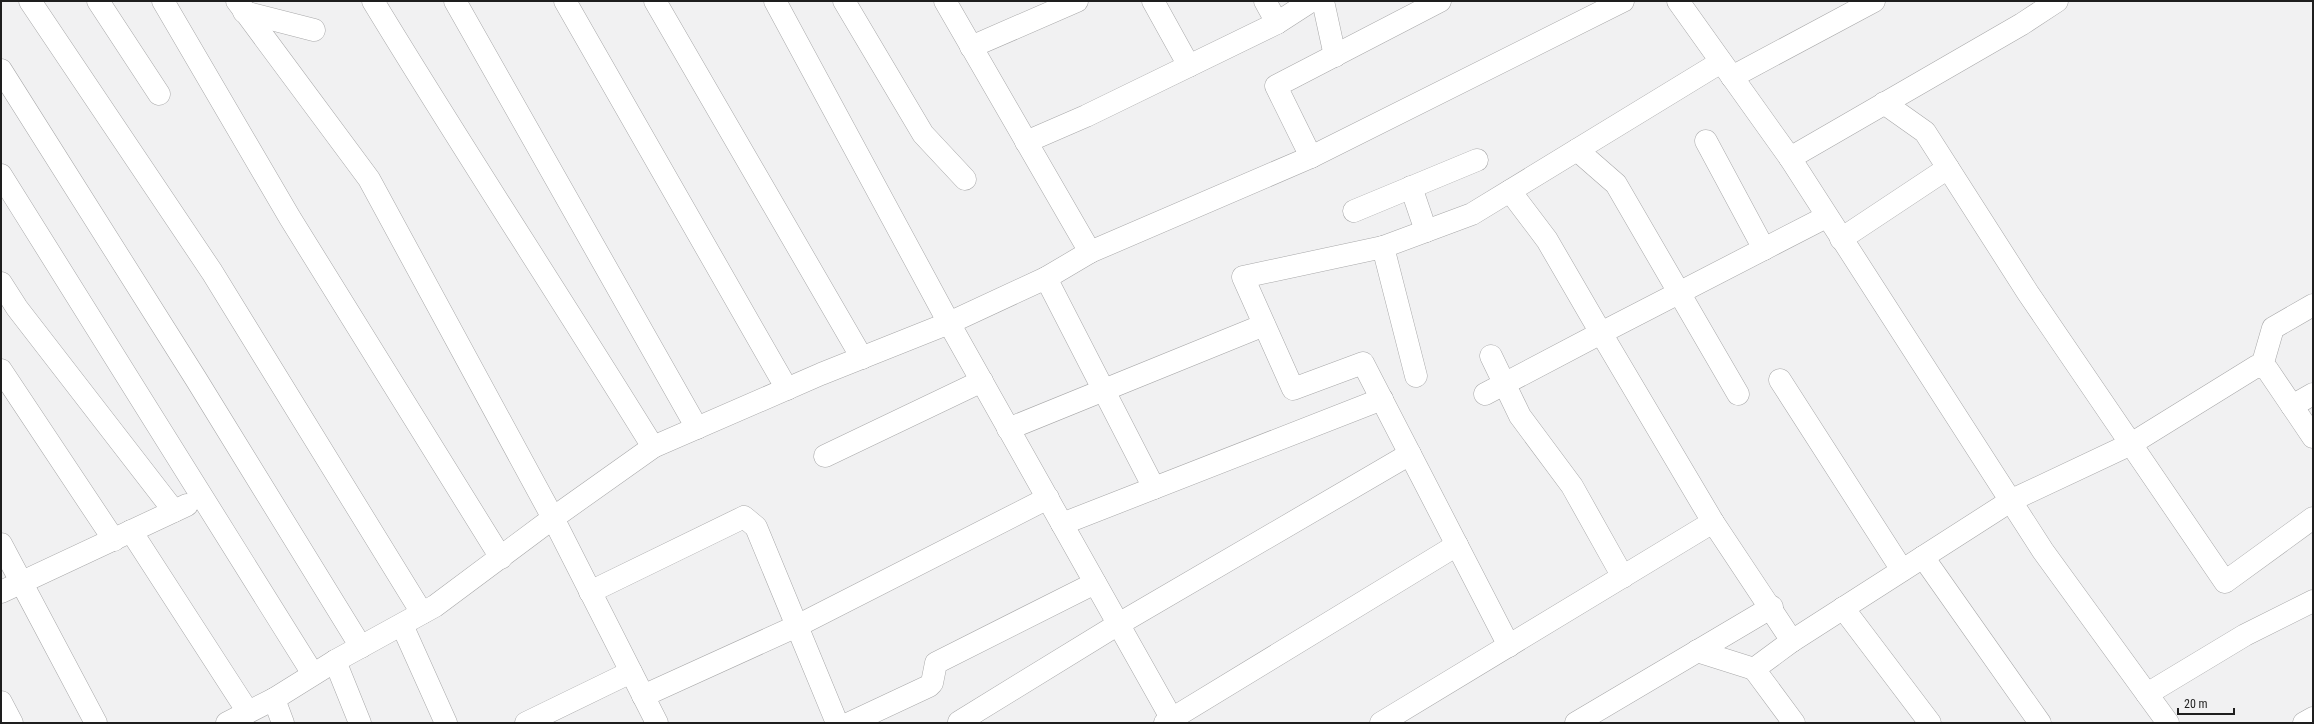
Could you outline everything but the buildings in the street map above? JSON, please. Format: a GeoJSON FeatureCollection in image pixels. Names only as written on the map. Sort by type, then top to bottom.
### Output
{"type":"FeatureCollection","features":[{"type":"Feature","properties":{"kind":"street"},"geometry":{"type":"LineString","coordinates":[[30,1],[212,272],[422,613]]}},
{"type":"Feature","properties":{"kind":"street"},"geometry":{"type":"LineString","coordinates":[[98,1],[158,94]]}},
{"type":"Feature","properties":{"kind":"street"},"geometry":{"type":"LineString","coordinates":[[163,1],[290,218],[501,558]]}},
{"type":"Feature","properties":{"kind":"street"},"geometry":{"type":"LineString","coordinates":[[373,1],[456,138],[560,297],[653,447]]}},
{"type":"Feature","properties":{"kind":"street"},"geometry":{"type":"LineString","coordinates":[[565,1],[787,389]]}},
{"type":"Feature","properties":{"kind":"street"},"geometry":{"type":"LineString","coordinates":[[655,1],[862,358]]}},
{"type":"Feature","properties":{"kind":"street"},"geometry":{"type":"LineString","coordinates":[[774,1],[949,323],[1048,498],[1170,722],[1457,545]]}},
{"type":"Feature","properties":{"kind":"street"},"geometry":{"type":"LineString","coordinates":[[844,1],[922,134],[965,179]]}},
{"type":"Feature","properties":{"kind":"street"},"geometry":{"type":"LineString","coordinates":[[945,1],[1090,252]]}},
{"type":"Feature","properties":{"kind":"street"},"geometry":{"type":"LineString","coordinates":[[971,46],[1077,1]]}},
{"type":"Feature","properties":{"kind":"street"},"geometry":{"type":"LineString","coordinates":[[1153,1],[1189,66]]}},
{"type":"Feature","properties":{"kind":"street"},"geometry":{"type":"LineString","coordinates":[[1265,1],[1277,24]]}},
{"type":"Feature","properties":{"kind":"street"},"geometry":{"type":"LineString","coordinates":[[1026,142],[1086,116],[1277,24],[1311,1]]}},
{"type":"Feature","properties":{"kind":"street"},"geometry":{"type":"LineString","coordinates":[[1323,1],[1335,56]]}},
{"type":"Feature","properties":{"kind":"street"},"geometry":{"type":"LineString","coordinates":[[1311,157],[1276,86],[1440,1]]}},
{"type":"Feature","properties":{"kind":"street"},"geometry":{"type":"LineString","coordinates":[[227,723],[274,699],[336,660],[422,613],[501,558],[553,518],[653,447],[787,389],[949,323],[1046,278],[1090,252],[1311,157],[1623,1]]}},
{"type":"Feature","properties":{"kind":"street"},"geometry":{"type":"LineString","coordinates":[[1678,1],[1790,158],[1840,239],[2012,500],[2043,551],[2168,723]]}},
{"type":"Feature","properties":{"kind":"street"},"geometry":{"type":"LineString","coordinates":[[1509,646],[1363,363],[1293,389],[1243,277],[1383,247],[1472,214],[1577,150],[1727,69],[1874,1]]}},
{"type":"Feature","properties":{"kind":"street"},"geometry":{"type":"LineString","coordinates":[[1790,158],[2057,1]]}},
{"type":"Feature","properties":{"kind":"street"},"geometry":{"type":"LineString","coordinates":[[455,2],[697,428]]}},
{"type":"Feature","properties":{"kind":"street"},"geometry":{"type":"LineString","coordinates":[[240,6],[314,30]]}},
{"type":"Feature","properties":{"kind":"street"},"geometry":{"type":"LineString","coordinates":[[240,6],[369,179],[553,518],[657,723]]}},
{"type":"Feature","properties":{"kind":"street"},"geometry":{"type":"LineString","coordinates":[[1,70],[200,386],[361,647]]}},
{"type":"Feature","properties":{"kind":"street"},"geometry":{"type":"LineString","coordinates":[[1884,103],[1925,132],[2028,293],[2225,582],[2313,518]]}},
{"type":"Feature","properties":{"kind":"street"},"geometry":{"type":"LineString","coordinates":[[1706,141],[1764,249]]}},
{"type":"Feature","properties":{"kind":"street"},"geometry":{"type":"LineString","coordinates":[[1577,150],[1616,184],[1738,394]]}},
{"type":"Feature","properties":{"kind":"street"},"geometry":{"type":"LineString","coordinates":[[1354,211],[1477,160]]}},
{"type":"Feature","properties":{"kind":"street"},"geometry":{"type":"LineString","coordinates":[[1840,239],[1948,168]]}},
{"type":"Feature","properties":{"kind":"street"},"geometry":{"type":"LineString","coordinates":[[1,175],[64,272],[313,674]]}},
{"type":"Feature","properties":{"kind":"street"},"geometry":{"type":"LineString","coordinates":[[1411,187],[1426,231]]}},
{"type":"Feature","properties":{"kind":"street"},"geometry":{"type":"LineString","coordinates":[[1510,191],[1547,240],[1713,522],[1772,607],[1792,641]]}},
{"type":"Feature","properties":{"kind":"street"},"geometry":{"type":"LineString","coordinates":[[1485,394],[1826,217]]}},
{"type":"Feature","properties":{"kind":"street"},"geometry":{"type":"LineString","coordinates":[[1383,247],[1416,376]]}},
{"type":"Feature","properties":{"kind":"street"},"geometry":{"type":"LineString","coordinates":[[1046,278],[1154,488]]}},
{"type":"Feature","properties":{"kind":"street"},"geometry":{"type":"LineString","coordinates":[[1,283],[17,308],[174,511]]}},
{"type":"Feature","properties":{"kind":"street"},"geometry":{"type":"LineString","coordinates":[[2262,366],[2273,328],[2313,305]]}},
{"type":"Feature","properties":{"kind":"street"},"geometry":{"type":"LineString","coordinates":[[1008,429],[1264,325]]}},
{"type":"Feature","properties":{"kind":"street"},"geometry":{"type":"LineString","coordinates":[[1491,356],[1520,416],[1572,486],[1623,577]]}},
{"type":"Feature","properties":{"kind":"street"},"geometry":{"type":"LineString","coordinates":[[1754,669],[1792,641],[2012,500],[2131,444],[2257,366],[2262,366],[2267,369],[2313,437]]}},
{"type":"Feature","properties":{"kind":"street"},"geometry":{"type":"LineString","coordinates":[[1,370],[248,712]]}},
{"type":"Feature","properties":{"kind":"street"},"geometry":{"type":"LineString","coordinates":[[1780,380],[1902,570]]}},
{"type":"Feature","properties":{"kind":"street"},"geometry":{"type":"LineString","coordinates":[[825,456],[982,381]]}},
{"type":"Feature","properties":{"kind":"street"},"geometry":{"type":"LineString","coordinates":[[2292,406],[2313,394]]}},
{"type":"Feature","properties":{"kind":"street"},"geometry":{"type":"LineString","coordinates":[[1062,524],[1382,399]]}},
{"type":"Feature","properties":{"kind":"street"},"geometry":{"type":"LineString","coordinates":[[959,722],[1117,625],[1410,454]]}},
{"type":"Feature","properties":{"kind":"street"},"geometry":{"type":"LineString","coordinates":[[1,592],[203,498]]}},
{"type":"Feature","properties":{"kind":"street"},"geometry":{"type":"LineString","coordinates":[[643,696],[797,626],[1048,498]]}},
{"type":"Feature","properties":{"kind":"street"},"geometry":{"type":"LineString","coordinates":[[590,592],[744,517],[756,527],[838,723]]}},
{"type":"Feature","properties":{"kind":"street"},"geometry":{"type":"LineString","coordinates":[[1381,723],[1713,522]]}},
{"type":"Feature","properties":{"kind":"street"},"geometry":{"type":"LineString","coordinates":[[1,544],[96,723]]}},
{"type":"Feature","properties":{"kind":"street"},"geometry":{"type":"LineString","coordinates":[[1923,557],[2040,723]]}},
{"type":"Feature","properties":{"kind":"street"},"geometry":{"type":"LineString","coordinates":[[850,723],[929,686],[932,683],[936,663],[1095,583]]}},
{"type":"Feature","properties":{"kind":"street"},"geometry":{"type":"LineString","coordinates":[[2147,694],[2245,635],[2313,601]]}},
{"type":"Feature","properties":{"kind":"street"},"geometry":{"type":"LineString","coordinates":[[1576,723],[1772,607]]}},
{"type":"Feature","properties":{"kind":"street"},"geometry":{"type":"LineString","coordinates":[[1844,608],[1930,723]]}},
{"type":"Feature","properties":{"kind":"street"},"geometry":{"type":"LineString","coordinates":[[402,625],[446,723]]}},
{"type":"Feature","properties":{"kind":"street"},"geometry":{"type":"LineString","coordinates":[[1697,651],[1754,669],[1794,723]]}},
{"type":"Feature","properties":{"kind":"street"},"geometry":{"type":"LineString","coordinates":[[336,660],[360,723]]}},
{"type":"Feature","properties":{"kind":"street"},"geometry":{"type":"LineString","coordinates":[[526,723],[631,672]]}},
{"type":"Feature","properties":{"kind":"street"},"geometry":{"type":"LineString","coordinates":[[274,699],[283,723]]}},
{"type":"Feature","properties":{"kind":"street"},"geometry":{"type":"LineString","coordinates":[[1,702],[12,723]]}},
{"type":"Feature","properties":{"kind":"street"},"geometry":{"type":"LineString","coordinates":[[2304,723],[2313,718]]}}]}
